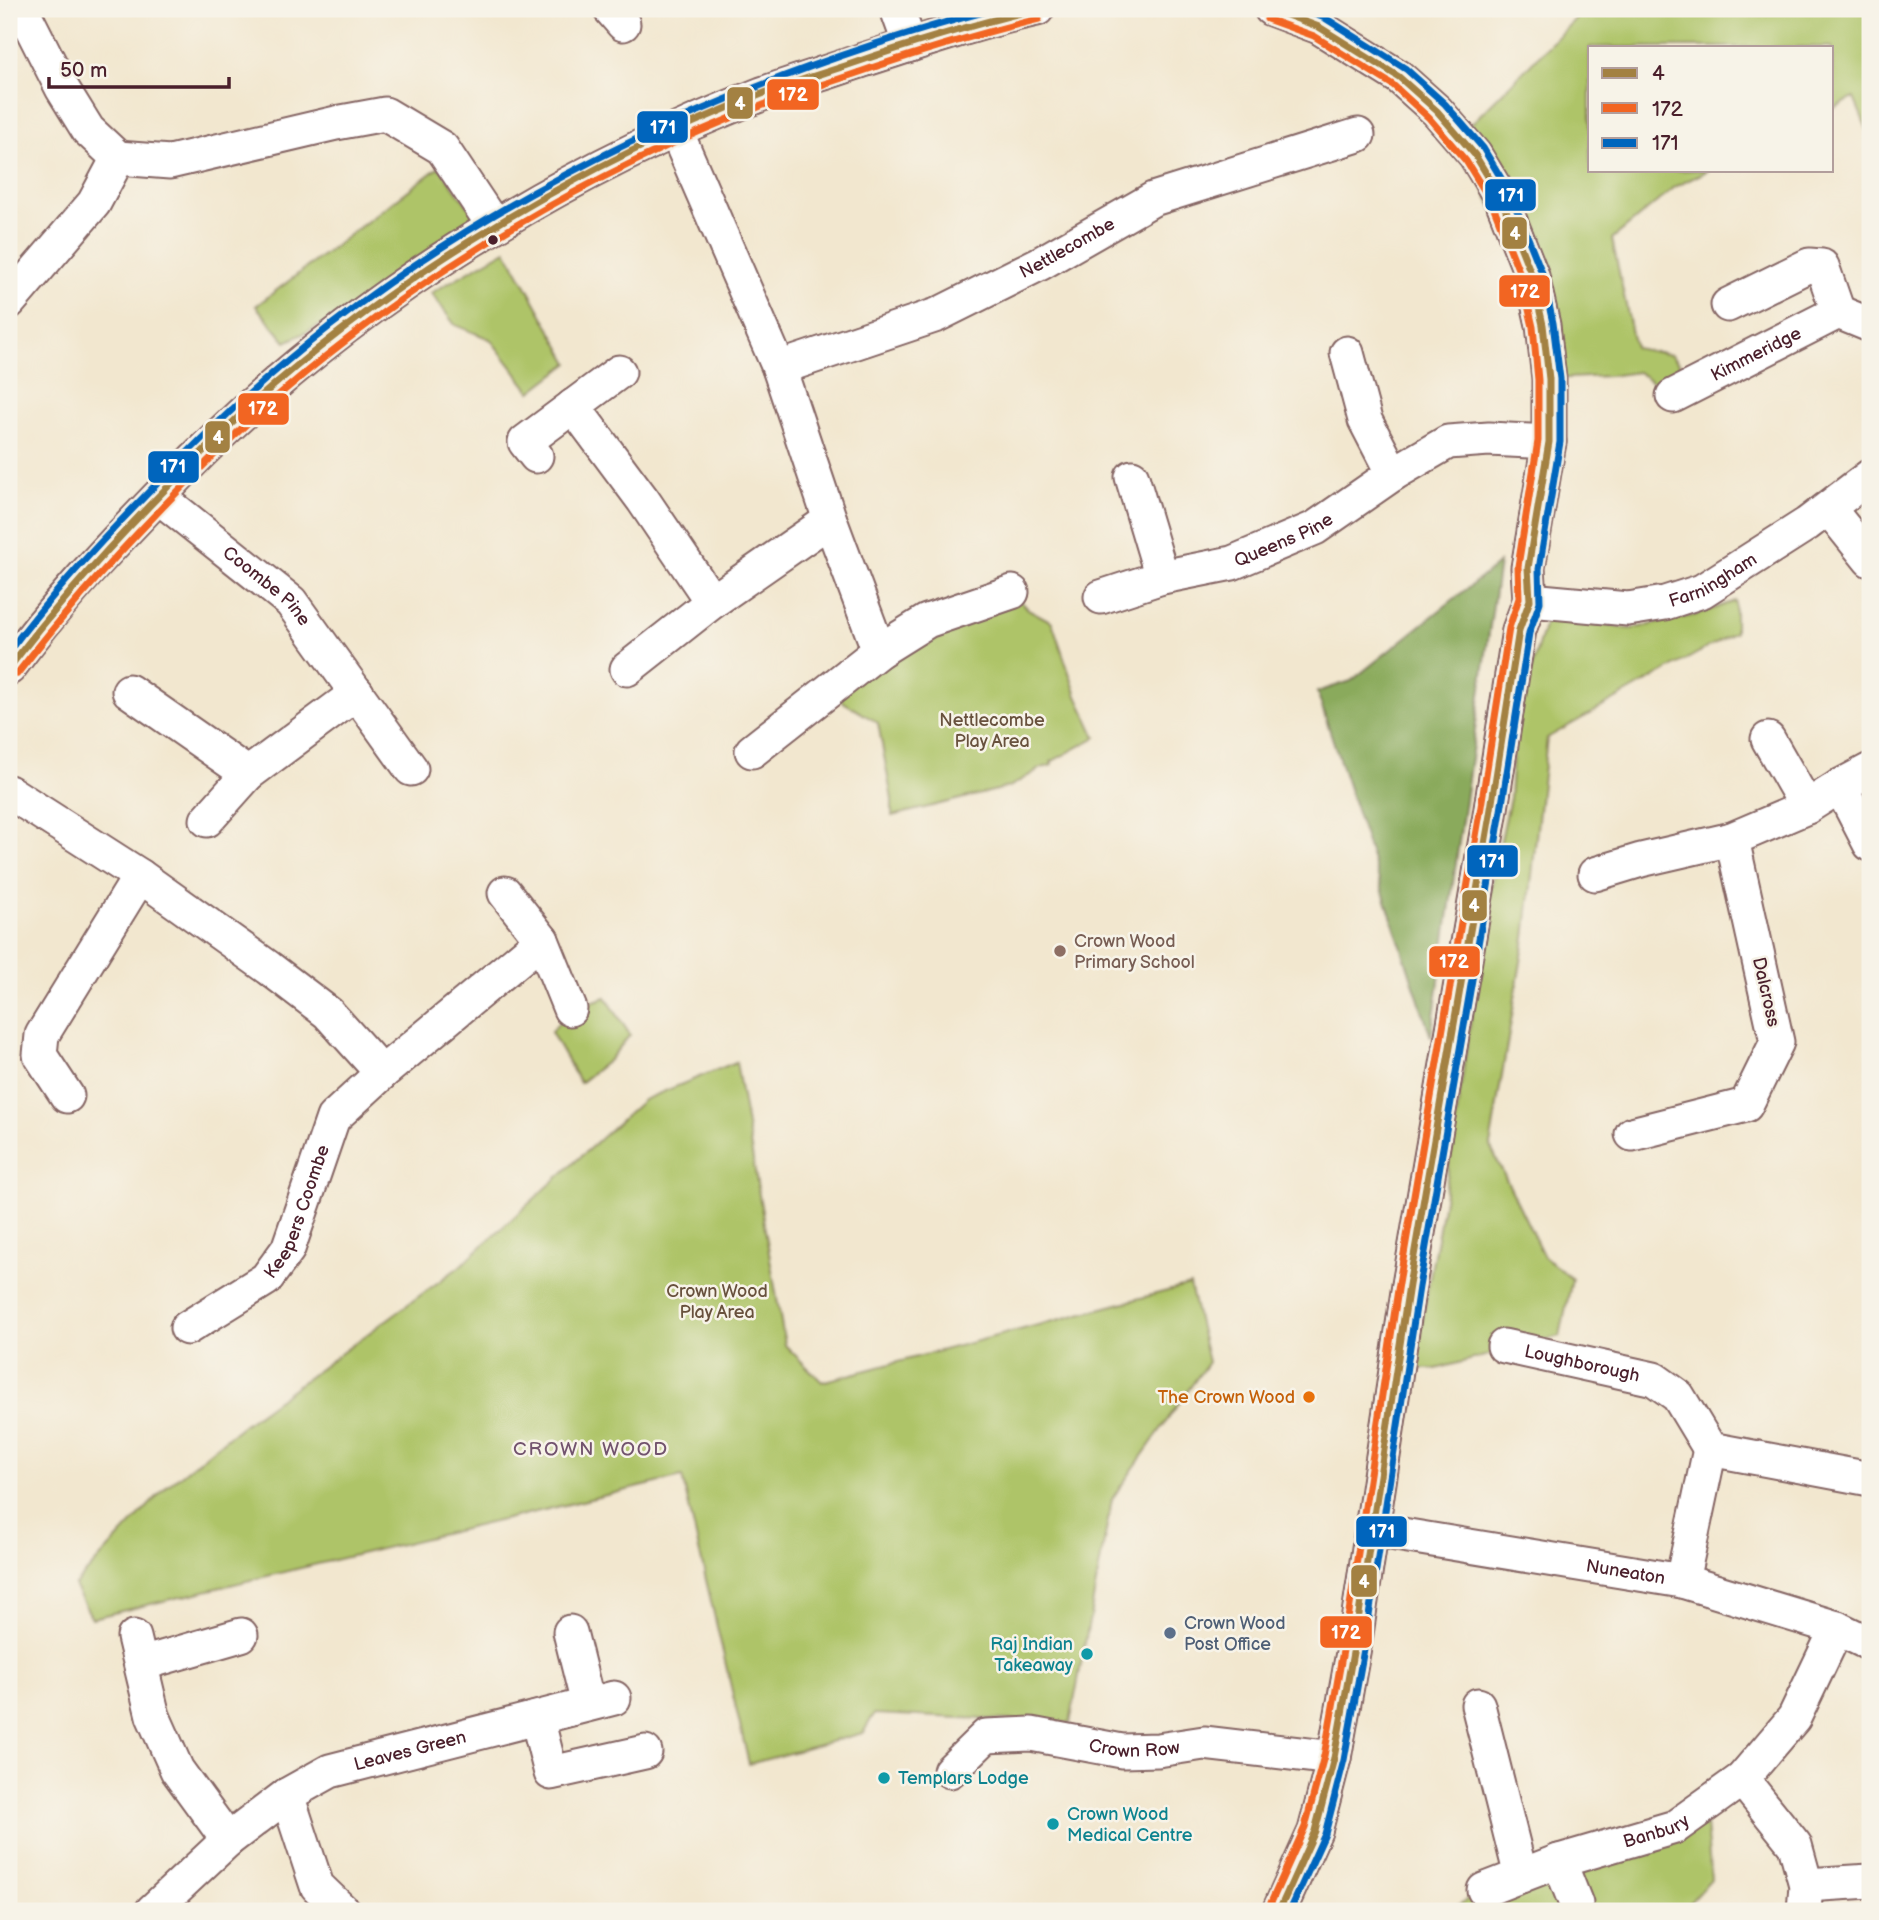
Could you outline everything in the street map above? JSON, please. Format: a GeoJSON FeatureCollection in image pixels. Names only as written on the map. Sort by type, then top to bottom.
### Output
{"type":"FeatureCollection","features":[{"type":"Feature","properties":{"kind":"street"},"geometry":{"type":"LineString","coordinates":[[22,9],[62,88],[88,130],[118,158],[170,162],[385,114],[442,148],[494,226]]}},
{"type":"Feature","properties":{"kind":"street"},"geometry":{"type":"LineString","coordinates":[[897,9],[910,45]]}},
{"type":"Feature","properties":{"kind":"street"},"geometry":{"type":"LineString","coordinates":[[9,668],[90,567],[214,440],[359,317],[494,226],[576,178],[762,94],[910,45],[1037,9]]}},
{"type":"Feature","properties":{"kind":"street"},"geometry":{"type":"LineString","coordinates":[[1271,9],[1323,18],[1399,77],[1437,111],[1475,155],[1502,198],[1532,276],[1543,325],[1549,379],[1549,442],[1528,568],[1530,600],[1519,630],[1409,1285],[1334,1758],[1315,1831],[1279,1911]]}},
{"type":"Feature","properties":{"kind":"street"},"geometry":{"type":"LineString","coordinates":[[676,131],[779,368],[830,520],[879,651]]}},
{"type":"Feature","properties":{"kind":"street","name":"Nettlecombe"},"geometry":{"type":"LineString","coordinates":[[779,368],[937,315],[1041,263],[1153,199],[1358,135]]}},
{"type":"Feature","properties":{"kind":"street"},"geometry":{"type":"LineString","coordinates":[[9,302],[94,203],[118,158]]}},
{"type":"Feature","properties":{"kind":"street"},"geometry":{"type":"LineString","coordinates":[[1728,305],[1809,265],[1822,266],[1838,312],[1870,325]]}},
{"type":"Feature","properties":{"kind":"street","name":"Kimmeridge"},"geometry":{"type":"LineString","coordinates":[[1673,396],[1838,312]]}},
{"type":"Feature","properties":{"kind":"street"},"geometry":{"type":"LineString","coordinates":[[1347,353],[1366,420],[1393,474]]}},
{"type":"Feature","properties":{"kind":"street"},"geometry":{"type":"LineString","coordinates":[[536,456],[525,442],[619,372]]}},
{"type":"Feature","properties":{"kind":"street"},"geometry":{"type":"LineString","coordinates":[[573,406],[643,500],[712,602]]}},
{"type":"Feature","properties":{"kind":"street","name":"Queens Pine"},"geometry":{"type":"LineString","coordinates":[[1101,597],[1162,577],[1232,563],[1315,528],[1393,474],[1448,442],[1489,439],[1549,442]]}},
{"type":"Feature","properties":{"kind":"street","name":"Farningham"},"geometry":{"type":"LineString","coordinates":[[1530,600],[1629,609],[1665,603],[1702,591],[1829,509],[1870,476]]}},
{"type":"Feature","properties":{"kind":"street"},"geometry":{"type":"LineString","coordinates":[[1132,477],[1162,577]]}},
{"type":"Feature","properties":{"kind":"street","name":"Coombe Pine"},"geometry":{"type":"LineString","coordinates":[[159,497],[291,602],[411,769]]}},
{"type":"Feature","properties":{"kind":"street"},"geometry":{"type":"LineString","coordinates":[[1829,509],[1870,560]]}},
{"type":"Feature","properties":{"kind":"street"},"geometry":{"type":"LineString","coordinates":[[627,669],[712,602],[830,520]]}},
{"type":"Feature","properties":{"kind":"street"},"geometry":{"type":"LineString","coordinates":[[752,751],[879,651],[927,621],[1012,593]]}},
{"type":"Feature","properties":{"kind":"street"},"geometry":{"type":"LineString","coordinates":[[129,691],[248,774]]}},
{"type":"Feature","properties":{"kind":"street"},"geometry":{"type":"LineString","coordinates":[[207,820],[248,774],[357,693]]}},
{"type":"Feature","properties":{"kind":"street"},"geometry":{"type":"LineString","coordinates":[[1768,739],[1807,807]]}},
{"type":"Feature","properties":{"kind":"street"},"geometry":{"type":"LineString","coordinates":[[1595,874],[1641,859],[1732,839],[1807,807],[1870,770]]}},
{"type":"Feature","properties":{"kind":"street"},"geometry":{"type":"LineString","coordinates":[[1840,786],[1870,844]]}},
{"type":"Feature","properties":{"kind":"street"},"geometry":{"type":"LineString","coordinates":[[9,792],[141,876],[269,968],[328,1013],[382,1073]]}},
{"type":"Feature","properties":{"kind":"street","name":"Dalcross"},"geometry":{"type":"LineString","coordinates":[[1632,1134],[1746,1105],[1777,1042],[1732,839]]}},
{"type":"Feature","properties":{"kind":"street"},"geometry":{"type":"LineString","coordinates":[[67,1096],[40,1055],[42,1035],[141,876]]}},
{"type":"Feature","properties":{"kind":"street"},"geometry":{"type":"LineString","coordinates":[[505,893],[542,940],[570,1009]]}},
{"type":"Feature","properties":{"kind":"street","name":"Keepers Coombe"},"geometry":{"type":"LineString","coordinates":[[187,1328],[266,1279],[288,1249],[333,1118],[382,1073],[542,940]]}},
{"type":"Feature","properties":{"kind":"street","name":"Loughborough"},"geometry":{"type":"LineString","coordinates":[[1504,1346],[1654,1379],[1678,1396],[1710,1448]]}},
{"type":"Feature","properties":{"kind":"street"},"geometry":{"type":"LineString","coordinates":[[1682,1581],[1710,1448],[1870,1479]]}},
{"type":"Feature","properties":{"kind":"street","name":"Nuneaton"},"geometry":{"type":"LineString","coordinates":[[1372,1530],[1682,1581],[1837,1628],[1870,1644]]}},
{"type":"Feature","properties":{"kind":"street","name":"Banbury"},"geometry":{"type":"LineString","coordinates":[[1484,1890],[1559,1861],[1675,1827],[1742,1779],[1794,1718],[1837,1628]]}},
{"type":"Feature","properties":{"kind":"street","name":"Leaves Green"},"geometry":{"type":"LineString","coordinates":[[152,1911],[228,1840],[287,1795],[330,1771],[601,1701],[570,1632]]}},
{"type":"Feature","properties":{"kind":"street"},"geometry":{"type":"LineString","coordinates":[[228,1840],[177,1770],[153,1716],[137,1651],[241,1635]]}},
{"type":"Feature","properties":{"kind":"street"},"geometry":{"type":"LineString","coordinates":[[537,1718],[551,1773],[645,1752]]}},
{"type":"Feature","properties":{"kind":"street"},"geometry":{"type":"LineString","coordinates":[[1489,1721],[1521,1876]]}},
{"type":"Feature","properties":{"kind":"street","name":"Crown Row"},"geometry":{"type":"LineString","coordinates":[[950,1771],[986,1736],[1031,1734],[1122,1751],[1158,1750],[1204,1743],[1334,1758]]}},
{"type":"Feature","properties":{"kind":"street"},"geometry":{"type":"LineString","coordinates":[[1742,1779],[1795,1845],[1805,1898],[1870,1881]]}},
{"type":"Feature","properties":{"kind":"street"},"geometry":{"type":"LineString","coordinates":[[287,1795],[317,1886],[343,1911]]}},
{"type":"Feature","properties":{"kind":"street"},"geometry":{"type":"LineString","coordinates":[[1559,1861],[1576,1904]]}},
{"type":"Feature","properties":{"kind":"green space"},"geometry":{"type":"Polygon","coordinates":[[[1591,9],[1662,9],[1671,16],[1665,9],[1870,9],[1870,136],[1854,98],[1834,108],[1834,46],[1588,46],[1588,172],[1705,172],[1675,187],[1612,239],[1635,348],[1671,355],[1698,383],[1673,396],[1638,372],[1549,379],[1539,307],[1459,136],[1582,12],[1591,9]]]}},
{"type":"Feature","properties":{"kind":"green space"},"geometry":{"type":"Polygon","coordinates":[[[439,167],[494,241],[286,342],[256,306],[439,167]]]}},
{"type":"Feature","properties":{"kind":"green space"},"geometry":{"type":"Polygon","coordinates":[[[506,250],[569,363],[531,392],[490,339],[455,325],[431,293],[506,250]]]}},
{"type":"Feature","properties":{"kind":"green space"},"geometry":{"type":"Polygon","coordinates":[[[1499,563],[1431,1037],[1317,692],[1351,681],[1499,563]]]}},
{"type":"Feature","properties":{"kind":"green space","name":"Nettlecombe Play Area"},"geometry":{"type":"Polygon","coordinates":[[[1012,592],[1028,609],[1052,622],[1077,696],[1096,737],[1051,762],[1052,765],[1009,787],[892,816],[892,799],[878,723],[827,692],[1012,592]]]}},
{"type":"Feature","properties":{"kind":"green space"},"geometry":{"type":"Polygon","coordinates":[[[1735,601],[1735,632],[1547,738],[1525,938],[1490,1146],[1544,1257],[1572,1279],[1560,1336],[1436,1369],[1413,1369],[1443,1206],[1490,891],[1510,798],[1515,724],[1547,616],[1631,629],[1696,615],[1735,601]]]}},
{"type":"Feature","properties":{"kind":"green space"},"geometry":{"type":"Polygon","coordinates":[[[606,997],[630,1035],[609,1060],[580,1083],[551,1032],[570,1009],[606,997]]]}},
{"type":"Feature","properties":{"kind":"green space","name":"Crown Wood Play Area"},"geometry":{"type":"Polygon","coordinates":[[[736,1062],[785,1345],[822,1382],[1190,1285],[1208,1362],[1112,1499],[1070,1723],[874,1714],[863,1733],[749,1764],[682,1477],[92,1618],[74,1586],[166,1487],[243,1425],[459,1267],[643,1100],[736,1062]]]}},
{"type":"Feature","properties":{"kind":"green space"},"geometry":{"type":"Polygon","coordinates":[[[1706,1825],[1711,1879],[1682,1911],[1456,1911],[1453,1908],[1484,1890],[1706,1825]]]}},
{"type":"Feature","properties":{"kind":"transit line","name":"171"},"geometry":{"type":"LineString","coordinates":[[9,651],[91,553],[211,430],[305,346],[405,271],[483,221],[646,134],[817,64],[994,9]]}},
{"type":"Feature","properties":{"kind":"transit line","name":"4"},"geometry":{"type":"LineString","coordinates":[[9,668],[59,605],[112,546],[242,414],[329,340],[445,257],[568,184],[696,121],[773,90],[874,56],[1037,9]]}},
{"type":"Feature","properties":{"kind":"transit line","name":"4"},"geometry":{"type":"LineString","coordinates":[[1271,9],[1319,27],[1399,77],[1437,111],[1475,155],[1501,198],[1532,276],[1543,325],[1549,379],[1549,442],[1528,568],[1530,600],[1519,630],[1409,1285],[1354,1647],[1334,1758],[1315,1831],[1279,1911]]}},
{"type":"Feature","properties":{"kind":"transit line","name":"171"},"geometry":{"type":"LineString","coordinates":[[1290,1911],[1325,1834],[1344,1760],[1364,1649],[1419,1287],[1529,633],[1540,602],[1539,569],[1560,442],[1560,379],[1553,323],[1542,273],[1510,193],[1483,148],[1445,104],[1406,69],[1325,18],[1300,9]]}},
{"type":"Feature","properties":{"kind":"transit line","name":"172"},"geometry":{"type":"LineString","coordinates":[[17,674],[67,612],[120,553],[233,437],[336,348],[451,266],[573,193],[700,131],[777,100],[877,66],[969,37],[1039,19]]}},
{"type":"Feature","properties":{"kind":"transit line","name":"172"},"geometry":{"type":"LineString","coordinates":[[1267,19],[1314,36],[1393,85],[1429,118],[1466,161],[1492,203],[1522,279],[1533,327],[1538,380],[1538,441],[1518,566],[1519,598],[1509,628],[1399,1283],[1344,1645],[1324,1756],[1305,1827],[1269,1907]]}},
{"type":"Feature","properties":{"kind":"place","name":"Crown Wood Primary School"},"geometry":{"type":"Point","coordinates":[1060,951]}},
{"type":"Feature","properties":{"kind":"place","name":"The Crown Wood"},"geometry":{"type":"Point","coordinates":[1309,1397]}},
{"type":"Feature","properties":{"kind":"place","name":"Crown Wood Post Office"},"geometry":{"type":"Point","coordinates":[1170,1633]}},
{"type":"Feature","properties":{"kind":"place","name":"Raj Indian Takeaway"},"geometry":{"type":"Point","coordinates":[1087,1654]}},
{"type":"Feature","properties":{"kind":"place","name":"Templars Lodge"},"geometry":{"type":"Point","coordinates":[884,1778]}},
{"type":"Feature","properties":{"kind":"place","name":"Crown Wood Medical Centre"},"geometry":{"type":"Point","coordinates":[1053,1824]}},
{"type":"Feature","properties":{"kind":"district","name":"CROWN WOOD"},"geometry":{"type":"Point","coordinates":[591,1449]}}]}
